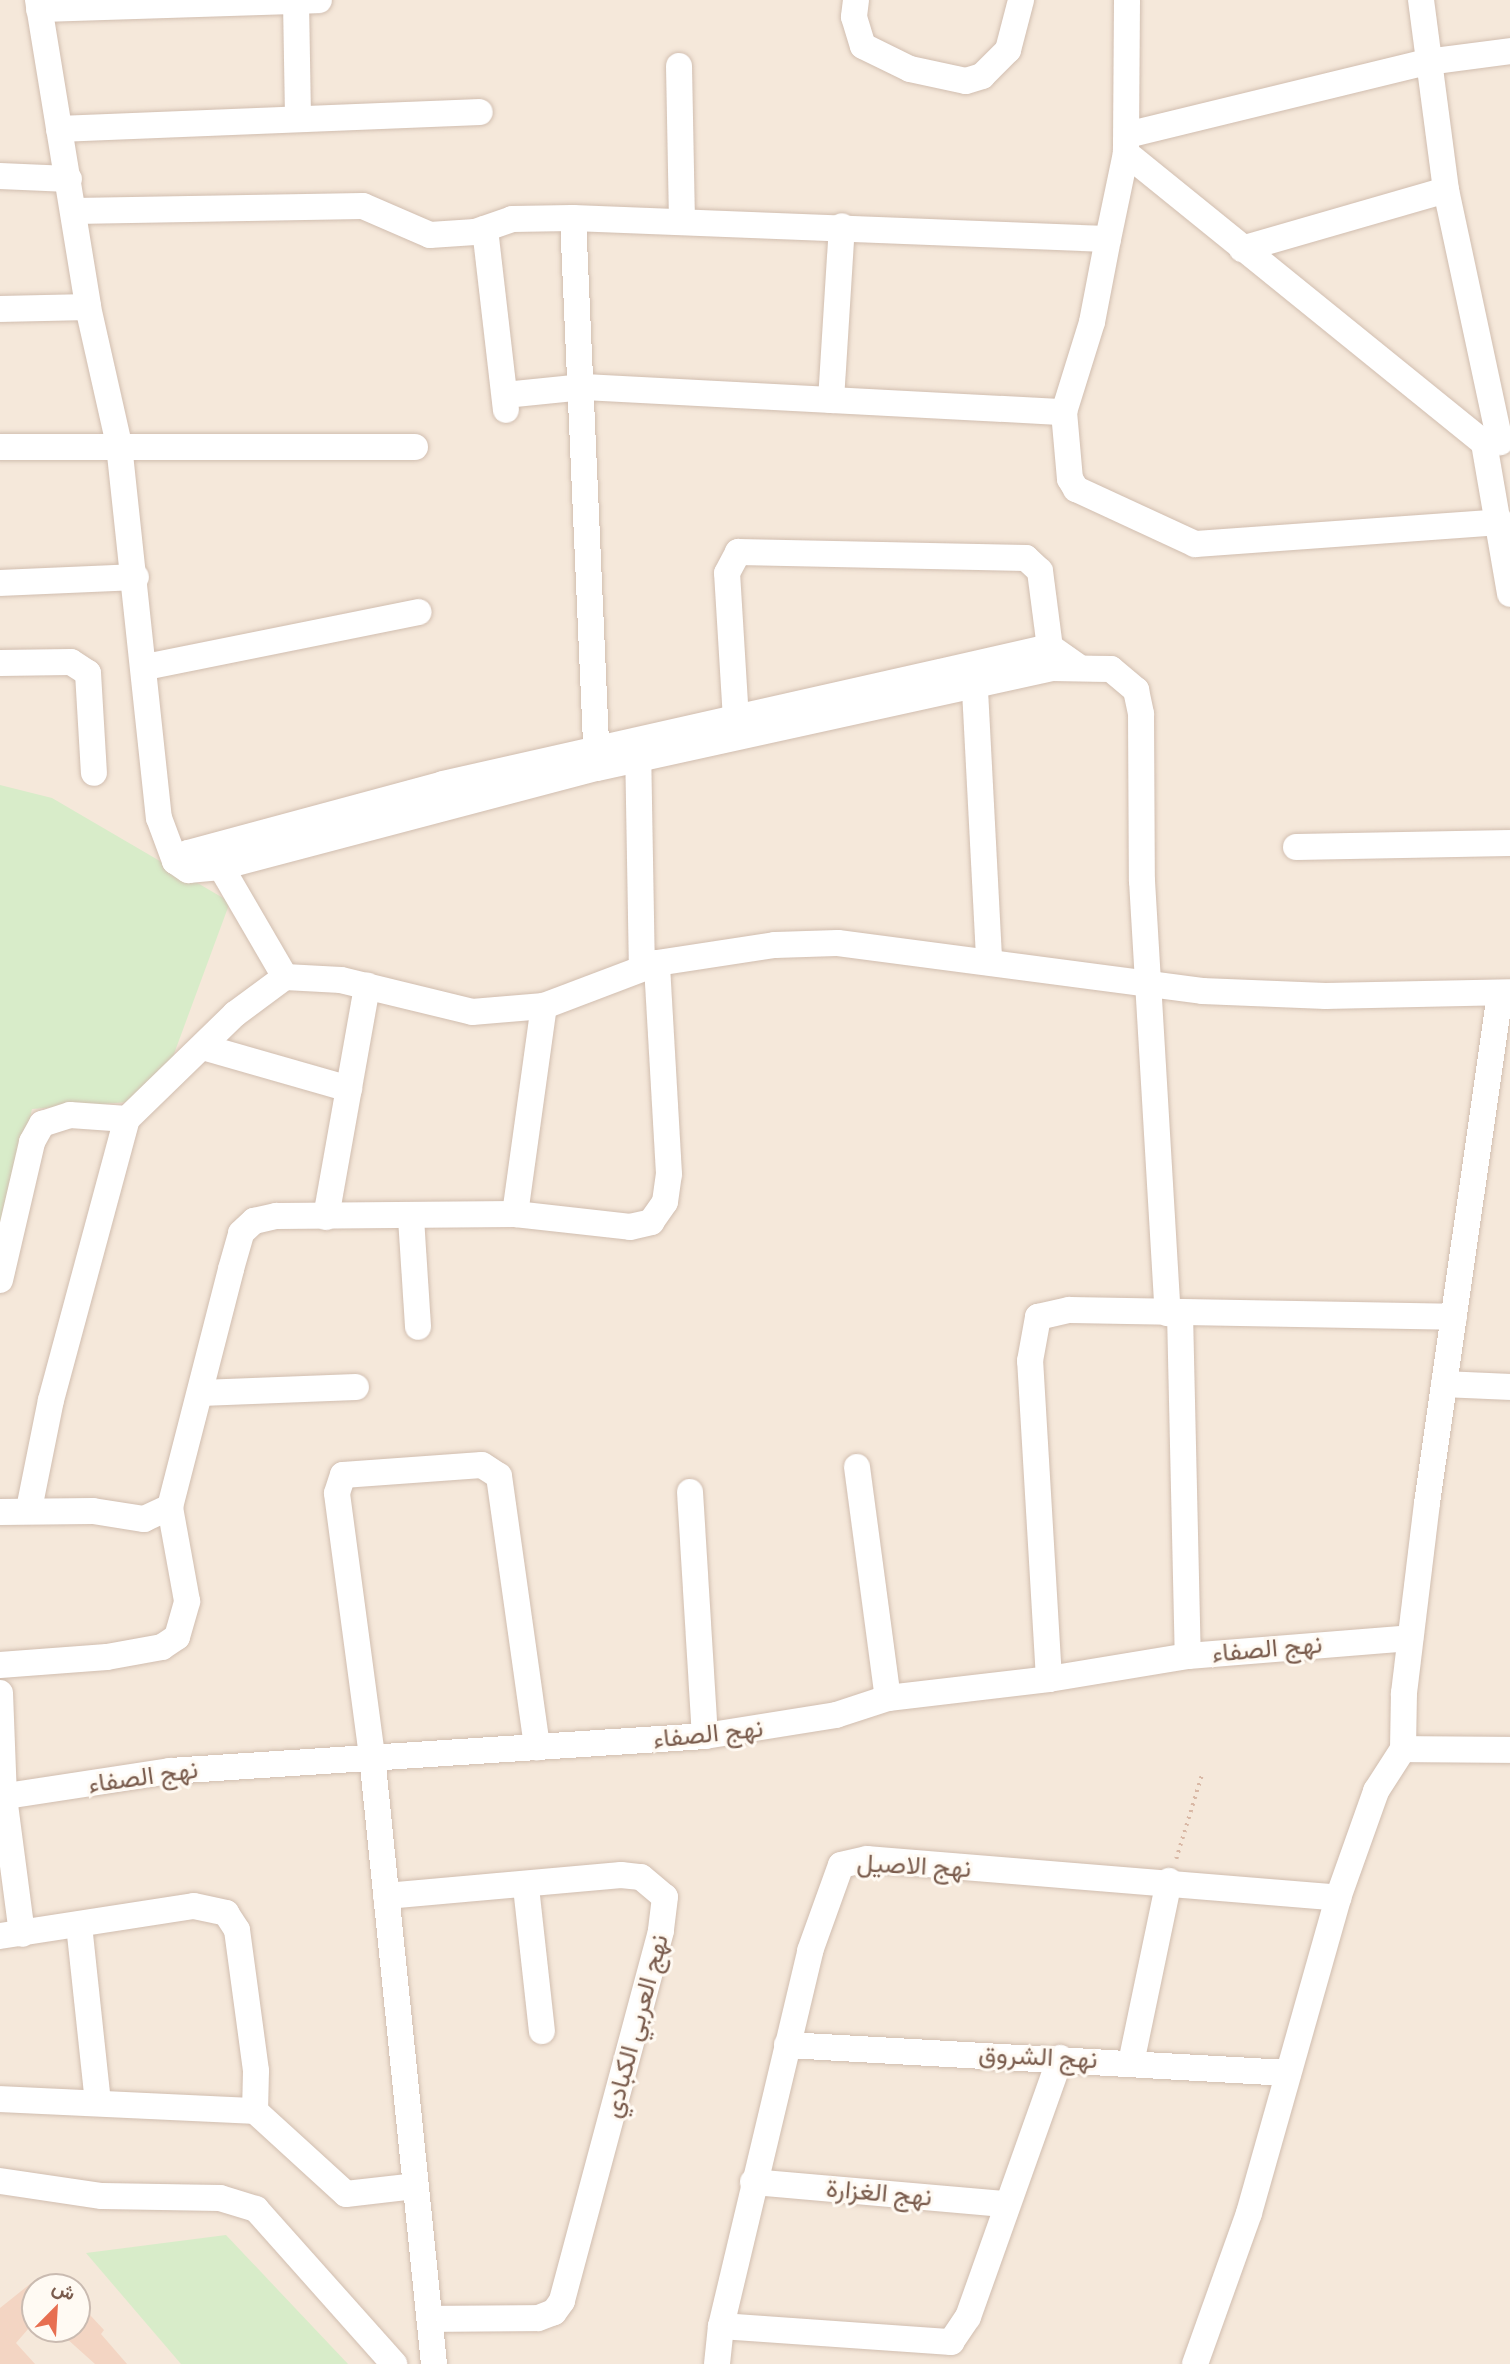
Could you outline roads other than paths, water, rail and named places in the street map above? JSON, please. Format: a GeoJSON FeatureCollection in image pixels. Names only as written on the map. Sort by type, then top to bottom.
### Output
{"type":"FeatureCollection","features":[{"type":"Feature","properties":{"kind":"street"},"geometry":{"type":"LineString","coordinates":[[856,0],[857,35],[863,46],[910,69],[966,81],[982,76],[1008,50],[1021,0]]}},
{"type":"Feature","properties":{"kind":"street"},"geometry":{"type":"LineString","coordinates":[[1127,0],[1126,144],[1092,322],[1064,412],[1070,479],[1076,489],[1195,544],[1501,522]]}},
{"type":"Feature","properties":{"kind":"street"},"geometry":{"type":"LineString","coordinates":[[1420,0],[1446,191],[1498,442],[1501,522],[1510,594]]}},
{"type":"Feature","properties":{"kind":"street"},"geometry":{"type":"LineString","coordinates":[[298,118],[307,1],[38,5],[69,179],[88,307],[119,445],[146,667],[159,818],[175,861],[188,870],[221,867],[596,758]]}},
{"type":"Feature","properties":{"kind":"street"},"geometry":{"type":"LineString","coordinates":[[1126,144],[1427,62],[1510,51]]}},
{"type":"Feature","properties":{"kind":"street"},"geometry":{"type":"LineString","coordinates":[[678,66],[682,219]]}},
{"type":"Feature","properties":{"kind":"street"},"geometry":{"type":"LineString","coordinates":[[59,129],[480,112]]}},
{"type":"Feature","properties":{"kind":"street"},"geometry":{"type":"LineString","coordinates":[[1126,144],[1242,249],[1498,442]]}},
{"type":"Feature","properties":{"kind":"street"},"geometry":{"type":"LineString","coordinates":[[0,176],[69,179]]}},
{"type":"Feature","properties":{"kind":"street"},"geometry":{"type":"LineString","coordinates":[[1242,249],[1446,191]]}},
{"type":"Feature","properties":{"kind":"street"},"geometry":{"type":"LineString","coordinates":[[74,211],[363,206],[430,235],[485,229],[512,219],[573,218],[682,219],[1108,239]]}},
{"type":"Feature","properties":{"kind":"street"},"geometry":{"type":"LineString","coordinates":[[573,218],[584,387],[596,758]]}},
{"type":"Feature","properties":{"kind":"street"},"geometry":{"type":"LineString","coordinates":[[831,400],[842,226]]}},
{"type":"Feature","properties":{"kind":"street"},"geometry":{"type":"LineString","coordinates":[[485,229],[505,403],[584,387],[1064,412]]}},
{"type":"Feature","properties":{"kind":"street"},"geometry":{"type":"LineString","coordinates":[[0,309],[88,307]]}},
{"type":"Feature","properties":{"kind":"street"},"geometry":{"type":"LineString","coordinates":[[0,447],[415,447]]}},
{"type":"Feature","properties":{"kind":"street"},"geometry":{"type":"LineString","coordinates":[[737,730],[727,573],[738,552],[1026,558],[1040,570],[1060,660]]}},
{"type":"Feature","properties":{"kind":"street"},"geometry":{"type":"LineString","coordinates":[[0,583],[136,577]]}},
{"type":"Feature","properties":{"kind":"street"},"geometry":{"type":"LineString","coordinates":[[146,667],[419,612]]}},
{"type":"Feature","properties":{"kind":"street"},"geometry":{"type":"LineString","coordinates":[[175,861],[188,853],[443,783],[638,752],[1060,660],[1111,669],[1136,690],[1157,1188],[1174,1313],[1188,1656]]}},
{"type":"Feature","properties":{"kind":"street"},"geometry":{"type":"LineString","coordinates":[[0,663],[71,662],[89,673],[94,773]]}},
{"type":"Feature","properties":{"kind":"street"},"geometry":{"type":"LineString","coordinates":[[975,677],[989,959]]}},
{"type":"Feature","properties":{"kind":"street"},"geometry":{"type":"LineString","coordinates":[[0,1665],[107,1657],[162,1647],[177,1637],[187,1601],[170,1507],[241,1233],[254,1221],[276,1216],[411,1218],[515,1214],[630,1227],[660,1214],[669,1174],[650,965],[638,752]]}},
{"type":"Feature","properties":{"kind":"street"},"geometry":{"type":"LineString","coordinates":[[1296,846],[1510,843]]}},
{"type":"Feature","properties":{"kind":"street"},"geometry":{"type":"LineString","coordinates":[[221,867],[285,977]]}},
{"type":"Feature","properties":{"kind":"street"},"geometry":{"type":"LineString","coordinates":[[29,1508],[51,1400],[127,1119],[257,994],[285,977],[367,986],[472,1012],[544,1006],[650,965],[775,945],[838,943],[989,959],[1150,986],[1326,996],[1505,993],[1444,1384],[1410,1637],[1403,1749],[1376,1791],[1338,1898],[1249,2213],[1195,2364]]}},
{"type":"Feature","properties":{"kind":"street"},"geometry":{"type":"LineString","coordinates":[[326,1217],[367,986]]}},
{"type":"Feature","properties":{"kind":"street"},"geometry":{"type":"LineString","coordinates":[[515,1214],[544,1006]]}},
{"type":"Feature","properties":{"kind":"street"},"geometry":{"type":"LineString","coordinates":[[203,1047],[349,1089]]}},
{"type":"Feature","properties":{"kind":"street"},"geometry":{"type":"LineString","coordinates":[[0,1280],[36,1131],[54,1117],[70,1115],[127,1119]]}},
{"type":"Feature","properties":{"kind":"street"},"geometry":{"type":"LineString","coordinates":[[411,1218],[418,1327]]}},
{"type":"Feature","properties":{"kind":"street"},"geometry":{"type":"LineString","coordinates":[[1049,1679],[1030,1361],[1034,1323],[1043,1313],[1069,1310],[1454,1317]]}},
{"type":"Feature","properties":{"kind":"street"},"geometry":{"type":"LineString","coordinates":[[1444,1384],[1510,1387]]}},
{"type":"Feature","properties":{"kind":"street"},"geometry":{"type":"LineString","coordinates":[[201,1393],[356,1387]]}},
{"type":"Feature","properties":{"kind":"street"},"geometry":{"type":"LineString","coordinates":[[434,2364],[433,2319],[415,2186],[372,1756],[338,1481],[351,1473],[482,1465],[499,1476],[503,1487],[537,1747]]}},
{"type":"Feature","properties":{"kind":"street"},"geometry":{"type":"LineString","coordinates":[[857,1467],[888,1698]]}},
{"type":"Feature","properties":{"kind":"street"},"geometry":{"type":"LineString","coordinates":[[690,1492],[705,1736]]}},
{"type":"Feature","properties":{"kind":"street"},"geometry":{"type":"LineString","coordinates":[[0,1512],[29,1508],[144,1519],[170,1507]]}},
{"type":"Feature","properties":{"kind":"street","name":"نهج الصفاء"},"geometry":{"type":"LineString","coordinates":[[2,1797],[170,1771],[705,1736],[836,1715],[888,1698],[1049,1679],[1188,1656],[1410,1637]]}},
{"type":"Feature","properties":{"kind":"street"},"geometry":{"type":"LineString","coordinates":[[0,1693],[2,1797],[11,1935],[194,1906],[219,1909],[234,1920],[254,2050],[255,2111]]}},
{"type":"Feature","properties":{"kind":"street"},"geometry":{"type":"LineString","coordinates":[[1403,1749],[1510,1749]]}},
{"type":"Feature","properties":{"kind":"street","name":"نهج الاصيل"},"geometry":{"type":"LineString","coordinates":[[717,2364],[720,2326],[753,2182],[828,1891],[837,1869],[848,1861],[1170,1881],[1338,1898]]}},
{"type":"Feature","properties":{"kind":"street","name":"نهج العربي الكبادي"},"geometry":{"type":"LineString","coordinates":[[386,1896],[641,1877],[665,1897],[661,1931],[558,2307],[538,2318],[433,2319]]}},
{"type":"Feature","properties":{"kind":"street"},"geometry":{"type":"LineString","coordinates":[[1131,2063],[1170,1881]]}},
{"type":"Feature","properties":{"kind":"street"},"geometry":{"type":"LineString","coordinates":[[526,1887],[542,2031]]}},
{"type":"Feature","properties":{"kind":"street"},"geometry":{"type":"LineString","coordinates":[[79,1925],[98,2102]]}},
{"type":"Feature","properties":{"kind":"street","name":"نهج الشروق"},"geometry":{"type":"LineString","coordinates":[[788,2045],[1060,2058],[1288,2073]]}},
{"type":"Feature","properties":{"kind":"street"},"geometry":{"type":"LineString","coordinates":[[720,2326],[951,2342],[968,2317],[1060,2058]]}},
{"type":"Feature","properties":{"kind":"street"},"geometry":{"type":"LineString","coordinates":[[0,2099],[255,2111],[346,2194],[415,2186]]}},
{"type":"Feature","properties":{"kind":"street"},"geometry":{"type":"LineString","coordinates":[[0,2181],[103,2196],[220,2198],[256,2209],[394,2364]]}},
{"type":"Feature","properties":{"kind":"street","name":"نهج الغزارة"},"geometry":{"type":"LineString","coordinates":[[753,2182],[1006,2204]]}}]}
